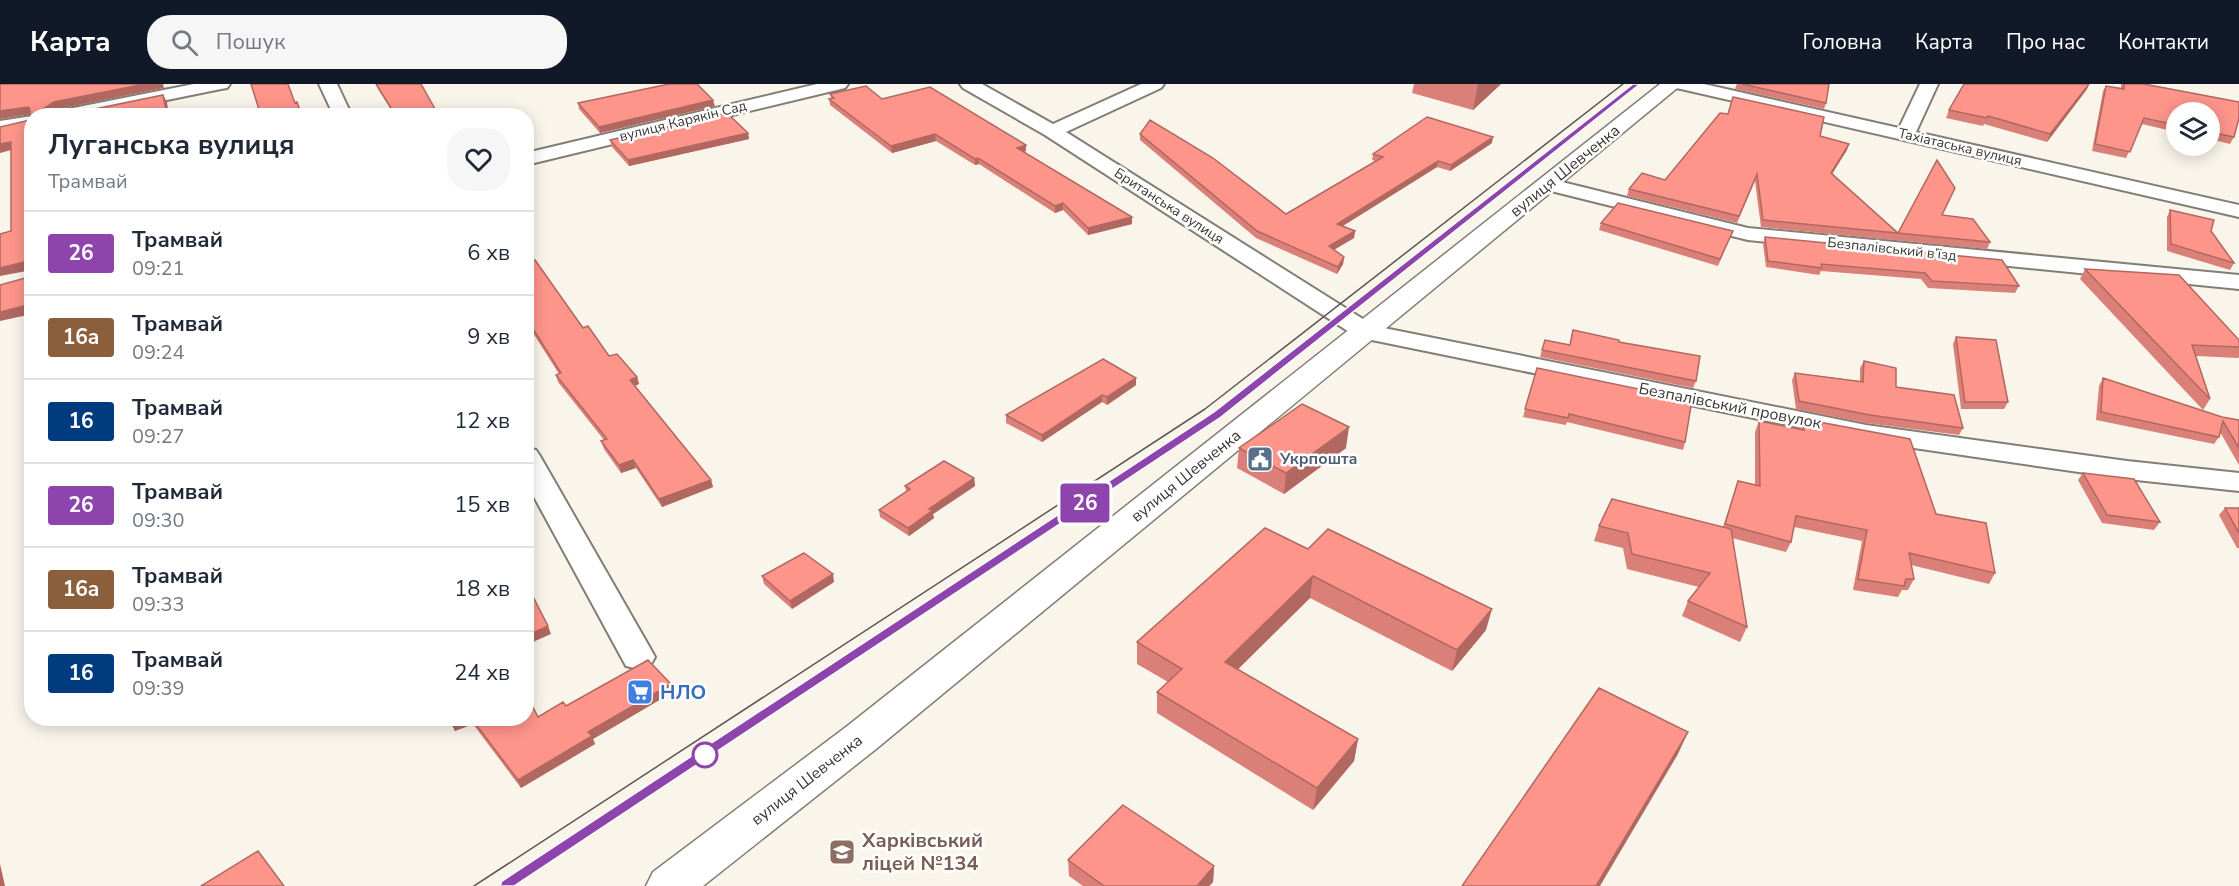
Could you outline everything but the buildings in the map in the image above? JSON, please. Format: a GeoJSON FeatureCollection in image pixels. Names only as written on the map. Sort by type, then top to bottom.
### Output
{"type":"FeatureCollection","features":[{"type":"Feature","properties":{"kind":"main road","name":"вулиця Шевченка"},"geometry":{"type":"LineString","coordinates":[[669,886],[861,738],[1550,185],[1672,84]]}},
{"type":"Feature","properties":{"kind":"street"},"geometry":{"type":"LineString","coordinates":[[99,108],[221,84]]}},
{"type":"Feature","properties":{"kind":"street"},"geometry":{"type":"LineString","coordinates":[[328,84],[339,108]]}},
{"type":"Feature","properties":{"kind":"street","name":"вулиця Карякін Сад"},"geometry":{"type":"LineString","coordinates":[[534,157],[839,84]]}},
{"type":"Feature","properties":{"kind":"street","name":"Британська вулиця"},"geometry":{"type":"LineString","coordinates":[[969,84],[1052,131],[1366,332]]}},
{"type":"Feature","properties":{"kind":"street"},"geometry":{"type":"LineString","coordinates":[[1052,131],[1155,84]]}},
{"type":"Feature","properties":{"kind":"street","name":"Тахіатаська вулиця"},"geometry":{"type":"LineString","coordinates":[[1681,84],[2239,211]]}},
{"type":"Feature","properties":{"kind":"street"},"geometry":{"type":"LineString","coordinates":[[1905,135],[1929,84]]}},
{"type":"Feature","properties":{"kind":"street"},"geometry":{"type":"LineString","coordinates":[[0,127],[24,122]]}},
{"type":"Feature","properties":{"kind":"street","name":"Безпалівський в’їзд"},"geometry":{"type":"LineString","coordinates":[[1550,185],[1748,234],[2239,282]]}},
{"type":"Feature","properties":{"kind":"street","name":"Безпалівський провулок"},"geometry":{"type":"LineString","coordinates":[[1366,332],[1866,433],[2127,470],[2239,482]]}},
{"type":"Feature","properties":{"kind":"street"},"geometry":{"type":"LineString","coordinates":[[534,470],[638,657]]}},
{"type":"Feature","properties":{"kind":"tram line"},"geometry":{"type":"LineString","coordinates":[[474,886],[1205,409],[1623,84]]}},
{"type":"Feature","properties":{"kind":"tram line"},"geometry":{"type":"LineString","coordinates":[[1618,98],[1636,84]]}},
{"type":"Feature","properties":{"kind":"tram line","name":"26"},"geometry":{"type":"LineString","coordinates":[[508,886],[1218,415],[1636,84]]}},
{"type":"Feature","properties":{"kind":"tram line"},"geometry":{"type":"LineString","coordinates":[[508,886],[1218,415],[1535,164]]}},
{"type":"Feature","properties":{"kind":"place","name":"Укрпошта"},"geometry":{"type":"Point","coordinates":[1260,459]}},
{"type":"Feature","properties":{"kind":"place","name":"НЛО"},"geometry":{"type":"Point","coordinates":[640,692]}},
{"type":"Feature","properties":{"kind":"place","name":"Харківський ліцей №134"},"geometry":{"type":"Point","coordinates":[842,852]}}]}
